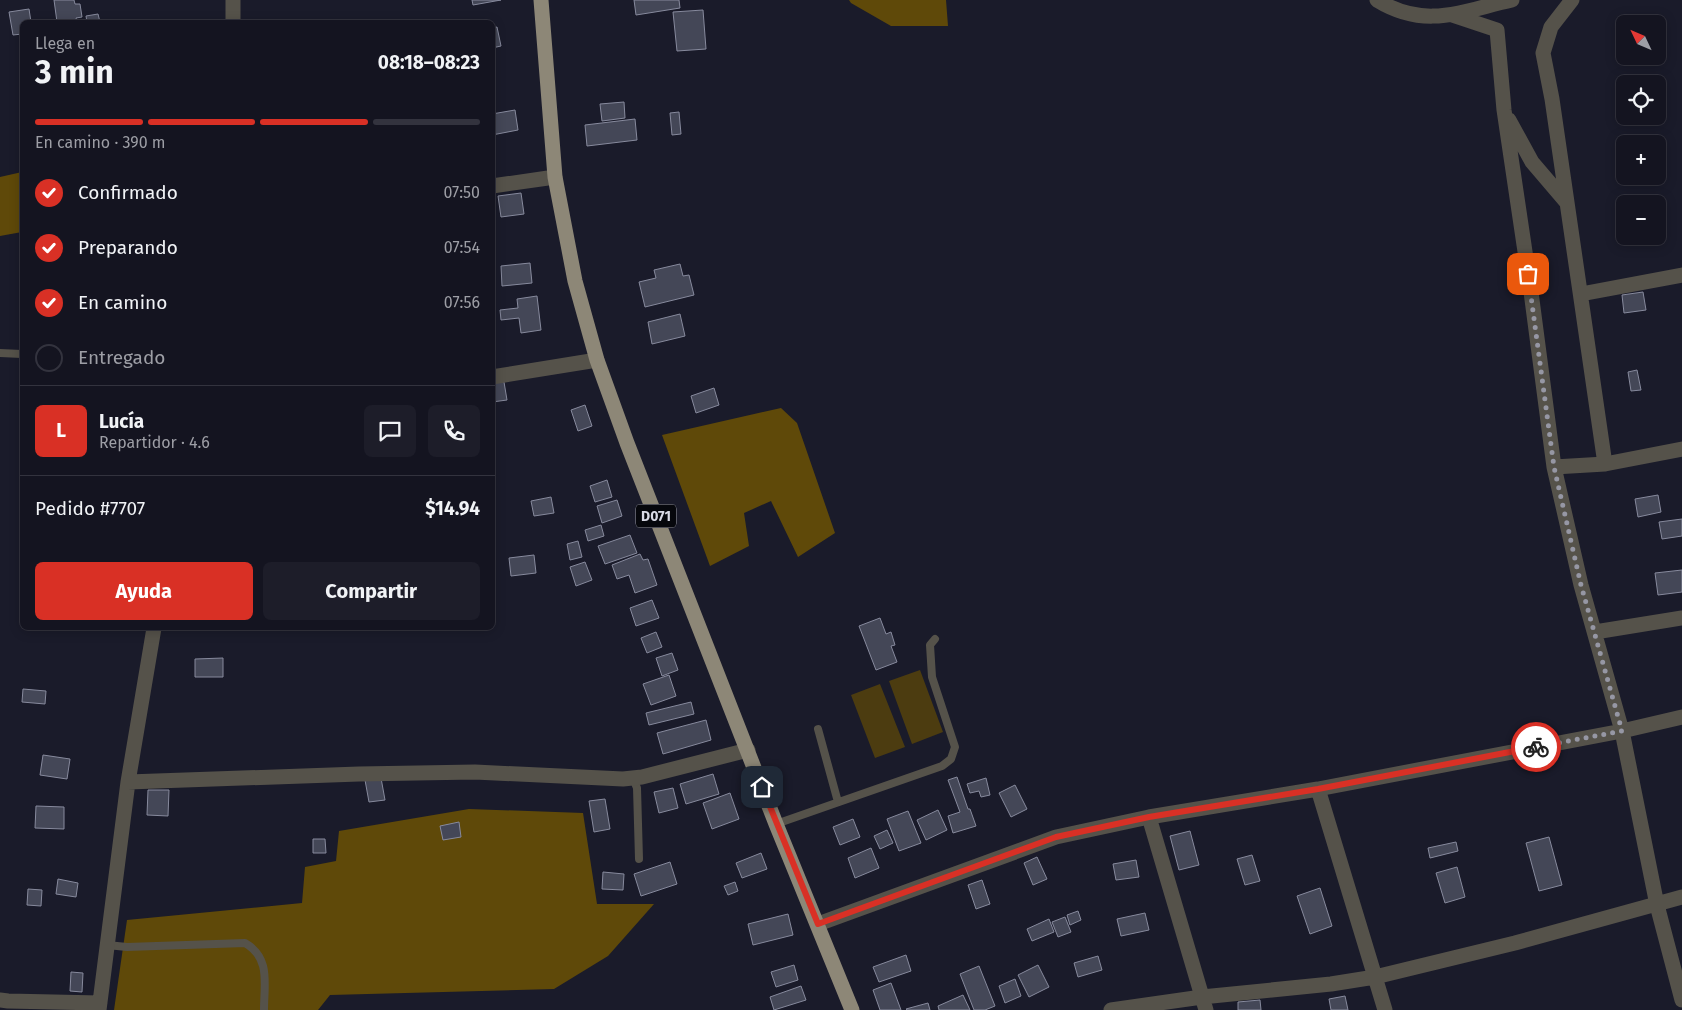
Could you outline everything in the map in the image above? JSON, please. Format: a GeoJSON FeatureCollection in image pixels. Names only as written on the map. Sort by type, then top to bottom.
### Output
{"type":"FeatureCollection","features":[{"type":"Feature","properties":{"kind":"main road","name":"D071"},"geometry":{"type":"LineString","coordinates":[[541,0],[554,177],[575,281],[597,360],[627,443],[776,824],[852,1010]]}},
{"type":"Feature","properties":{"kind":"street"},"geometry":{"type":"LineString","coordinates":[[233,0],[233,20]]}},
{"type":"Feature","properties":{"kind":"street"},"geometry":{"type":"LineString","coordinates":[[1377,0],[1387,6],[1410,14],[1434,17],[1452,15],[1505,1]]}},
{"type":"Feature","properties":{"kind":"street"},"geometry":{"type":"LineString","coordinates":[[1572,0],[1551,27],[1543,54],[1568,204],[1605,464]]}},
{"type":"Feature","properties":{"kind":"street"},"geometry":{"type":"LineString","coordinates":[[1505,1],[1497,30],[1504,110],[1554,467],[1581,585],[1622,731],[1657,905],[1682,1000]]}},
{"type":"Feature","properties":{"kind":"street"},"geometry":{"type":"LineString","coordinates":[[1452,15],[1497,30]]}},
{"type":"Feature","properties":{"kind":"street"},"geometry":{"type":"LineString","coordinates":[[1504,110],[1532,162],[1568,204]]}},
{"type":"Feature","properties":{"kind":"street"},"geometry":{"type":"LineString","coordinates":[[495,186],[554,177]]}},
{"type":"Feature","properties":{"kind":"street"},"geometry":{"type":"LineString","coordinates":[[1581,294],[1682,275]]}},
{"type":"Feature","properties":{"kind":"street"},"geometry":{"type":"LineString","coordinates":[[495,377],[597,360]]}},
{"type":"Feature","properties":{"kind":"street"},"geometry":{"type":"LineString","coordinates":[[1554,467],[1605,464],[1682,449]]}},
{"type":"Feature","properties":{"kind":"street"},"geometry":{"type":"LineString","coordinates":[[1595,632],[1682,618]]}},
{"type":"Feature","properties":{"kind":"street"},"geometry":{"type":"LineString","coordinates":[[0,1000],[99,1006],[128,782],[154,630]]}},
{"type":"Feature","properties":{"kind":"street"},"geometry":{"type":"LineString","coordinates":[[818,924],[1056,837],[1149,817],[1318,789],[1622,731],[1682,717]]}},
{"type":"Feature","properties":{"kind":"street"},"geometry":{"type":"LineString","coordinates":[[128,782],[349,774],[475,772],[624,779],[748,750]]}},
{"type":"Feature","properties":{"kind":"street"},"geometry":{"type":"LineString","coordinates":[[1318,789],[1385,1010]]}},
{"type":"Feature","properties":{"kind":"street"},"geometry":{"type":"LineString","coordinates":[[1149,817],[1204,1003]]}},
{"type":"Feature","properties":{"kind":"street"},"geometry":{"type":"LineString","coordinates":[[1111,1010],[1204,1003],[1375,977],[1515,943],[1682,897]]}},
{"type":"Feature","properties":{"kind":"lane"},"geometry":{"type":"LineString","coordinates":[[0,353],[20,354]]}},
{"type":"Feature","properties":{"kind":"lane"},"geometry":{"type":"LineString","coordinates":[[776,824],[942,766],[951,759],[955,747],[932,677],[930,645],[936,638]]}},
{"type":"Feature","properties":{"kind":"lane"},"geometry":{"type":"LineString","coordinates":[[818,729],[838,802]]}},
{"type":"Feature","properties":{"kind":"lane"},"geometry":{"type":"LineString","coordinates":[[633,778],[636,788],[639,859]]}},
{"type":"Feature","properties":{"kind":"lane"},"geometry":{"type":"LineString","coordinates":[[107,946],[127,948],[245,943],[259,955],[264,967],[264,1010]]}},
{"type":"Feature","properties":{"kind":"shaded area"},"geometry":{"type":"Polygon","coordinates":[[[849,0],[946,0],[948,26],[891,26],[849,0]]]}},
{"type":"Feature","properties":{"kind":"shaded area"},"geometry":{"type":"Polygon","coordinates":[[[20,172],[20,232],[0,236],[0,177],[20,172]]]}},
{"type":"Feature","properties":{"kind":"shaded area"},"geometry":{"type":"Polygon","coordinates":[[[781,408],[797,423],[835,533],[798,557],[771,501],[744,513],[749,546],[710,566],[662,435],[781,408]]]}},
{"type":"Feature","properties":{"kind":"shaded area"},"geometry":{"type":"Polygon","coordinates":[[[920,670],[943,732],[912,744],[889,681],[920,670]]]}},
{"type":"Feature","properties":{"kind":"shaded area"},"geometry":{"type":"Polygon","coordinates":[[[880,684],[905,747],[875,758],[851,695],[880,684]]]}},
{"type":"Feature","properties":{"kind":"shaded area"},"geometry":{"type":"Polygon","coordinates":[[[469,809],[583,813],[597,904],[654,904],[608,956],[554,989],[330,995],[318,1010],[114,1010],[127,920],[302,903],[305,867],[336,861],[339,831],[469,809]]]}},
{"type":"Feature","properties":{"kind":"building"},"geometry":{"type":"Polygon","coordinates":[[[54,0],[74,0],[75,4],[80,4],[82,17],[76,18],[76,20],[57,20],[54,0]]]}},
{"type":"Feature","properties":{"kind":"building"},"geometry":{"type":"Polygon","coordinates":[[[472,0],[501,0],[473,5],[472,0]]]}},
{"type":"Feature","properties":{"kind":"building"},"geometry":{"type":"Polygon","coordinates":[[[634,0],[679,0],[680,8],[636,15],[634,0]]]}},
{"type":"Feature","properties":{"kind":"building"},"geometry":{"type":"Polygon","coordinates":[[[29,9],[31,20],[20,20],[20,34],[13,35],[9,12],[29,9]]]}},
{"type":"Feature","properties":{"kind":"building"},"geometry":{"type":"Polygon","coordinates":[[[703,10],[706,49],[677,51],[673,12],[703,10]]]}},
{"type":"Feature","properties":{"kind":"building"},"geometry":{"type":"Polygon","coordinates":[[[98,14],[100,20],[87,20],[86,16],[98,14]]]}},
{"type":"Feature","properties":{"kind":"building"},"geometry":{"type":"Polygon","coordinates":[[[495,27],[497,27],[501,46],[495,47],[495,27]]]}},
{"type":"Feature","properties":{"kind":"building"},"geometry":{"type":"Polygon","coordinates":[[[624,102],[625,118],[602,121],[600,104],[624,102]]]}},
{"type":"Feature","properties":{"kind":"building"},"geometry":{"type":"Polygon","coordinates":[[[515,110],[518,130],[495,134],[495,113],[515,110]]]}},
{"type":"Feature","properties":{"kind":"building"},"geometry":{"type":"Polygon","coordinates":[[[679,112],[681,134],[672,135],[670,113],[679,112]]]}},
{"type":"Feature","properties":{"kind":"building"},"geometry":{"type":"Polygon","coordinates":[[[635,119],[637,140],[587,146],[585,125],[635,119]]]}},
{"type":"Feature","properties":{"kind":"building"},"geometry":{"type":"Polygon","coordinates":[[[521,193],[524,214],[501,217],[498,196],[521,193]]]}},
{"type":"Feature","properties":{"kind":"building"},"geometry":{"type":"Polygon","coordinates":[[[530,263],[532,283],[502,286],[501,266],[530,263]]]}},
{"type":"Feature","properties":{"kind":"building"},"geometry":{"type":"Polygon","coordinates":[[[680,264],[683,276],[689,275],[694,295],[645,307],[639,282],[656,278],[654,270],[680,264]]]}},
{"type":"Feature","properties":{"kind":"building"},"geometry":{"type":"Polygon","coordinates":[[[1643,292],[1646,310],[1624,313],[1622,295],[1643,292]]]}},
{"type":"Feature","properties":{"kind":"building"},"geometry":{"type":"Polygon","coordinates":[[[537,296],[541,330],[521,333],[519,318],[501,320],[500,310],[518,308],[517,299],[537,296]]]}},
{"type":"Feature","properties":{"kind":"building"},"geometry":{"type":"Polygon","coordinates":[[[680,314],[685,336],[652,344],[648,322],[680,314]]]}},
{"type":"Feature","properties":{"kind":"building"},"geometry":{"type":"Polygon","coordinates":[[[1637,370],[1641,390],[1631,391],[1628,372],[1637,370]]]}},
{"type":"Feature","properties":{"kind":"building"},"geometry":{"type":"Polygon","coordinates":[[[504,382],[507,400],[495,402],[495,383],[504,382]]]}},
{"type":"Feature","properties":{"kind":"building"},"geometry":{"type":"Polygon","coordinates":[[[714,388],[719,405],[696,413],[691,396],[714,388]]]}},
{"type":"Feature","properties":{"kind":"building"},"geometry":{"type":"Polygon","coordinates":[[[585,405],[592,426],[578,431],[571,410],[585,405]]]}},
{"type":"Feature","properties":{"kind":"building"},"geometry":{"type":"Polygon","coordinates":[[[607,480],[612,497],[595,502],[590,486],[607,480]]]}},
{"type":"Feature","properties":{"kind":"building"},"geometry":{"type":"Polygon","coordinates":[[[1658,495],[1661,512],[1638,517],[1635,499],[1658,495]]]}},
{"type":"Feature","properties":{"kind":"building"},"geometry":{"type":"Polygon","coordinates":[[[551,497],[554,513],[534,516],[531,501],[551,497]]]}},
{"type":"Feature","properties":{"kind":"building"},"geometry":{"type":"Polygon","coordinates":[[[617,500],[622,516],[602,523],[597,506],[617,500]]]}},
{"type":"Feature","properties":{"kind":"building"},"geometry":{"type":"Polygon","coordinates":[[[1682,519],[1682,536],[1662,539],[1659,522],[1682,519]]]}},
{"type":"Feature","properties":{"kind":"building"},"geometry":{"type":"Polygon","coordinates":[[[601,525],[604,536],[588,541],[585,530],[601,525]]]}},
{"type":"Feature","properties":{"kind":"building"},"geometry":{"type":"Polygon","coordinates":[[[630,535],[637,553],[605,564],[598,546],[630,535]]]}},
{"type":"Feature","properties":{"kind":"building"},"geometry":{"type":"Polygon","coordinates":[[[578,541],[582,557],[570,560],[567,544],[578,541]]]}},
{"type":"Feature","properties":{"kind":"building"},"geometry":{"type":"Polygon","coordinates":[[[640,554],[643,560],[648,559],[657,585],[635,593],[629,575],[617,579],[612,565],[640,554]]]}},
{"type":"Feature","properties":{"kind":"building"},"geometry":{"type":"Polygon","coordinates":[[[534,555],[536,573],[511,576],[509,558],[534,555]]]}},
{"type":"Feature","properties":{"kind":"building"},"geometry":{"type":"Polygon","coordinates":[[[585,562],[592,580],[576,586],[570,567],[585,562]]]}},
{"type":"Feature","properties":{"kind":"building"},"geometry":{"type":"Polygon","coordinates":[[[1682,570],[1682,592],[1658,595],[1655,573],[1682,570]]]}},
{"type":"Feature","properties":{"kind":"building"},"geometry":{"type":"Polygon","coordinates":[[[652,600],[659,618],[636,626],[630,608],[652,600]]]}},
{"type":"Feature","properties":{"kind":"building"},"geometry":{"type":"Polygon","coordinates":[[[880,618],[886,634],[891,632],[895,645],[891,646],[897,662],[876,670],[859,626],[880,618]]]}},
{"type":"Feature","properties":{"kind":"building"},"geometry":{"type":"Polygon","coordinates":[[[656,632],[662,647],[647,653],[641,638],[656,632]]]}},
{"type":"Feature","properties":{"kind":"building"},"geometry":{"type":"Polygon","coordinates":[[[672,653],[678,670],[662,676],[656,658],[672,653]]]}},
{"type":"Feature","properties":{"kind":"building"},"geometry":{"type":"Polygon","coordinates":[[[223,658],[223,677],[195,677],[195,659],[223,658]]]}},
{"type":"Feature","properties":{"kind":"building"},"geometry":{"type":"Polygon","coordinates":[[[669,675],[676,696],[651,705],[643,684],[669,675]]]}},
{"type":"Feature","properties":{"kind":"building"},"geometry":{"type":"Polygon","coordinates":[[[23,689],[46,691],[45,704],[22,702],[23,689]]]}},
{"type":"Feature","properties":{"kind":"building"},"geometry":{"type":"Polygon","coordinates":[[[691,702],[694,714],[649,725],[646,713],[691,702]]]}},
{"type":"Feature","properties":{"kind":"building"},"geometry":{"type":"Polygon","coordinates":[[[706,720],[711,740],[663,754],[657,733],[706,720]]]}},
{"type":"Feature","properties":{"kind":"building"},"geometry":{"type":"Polygon","coordinates":[[[43,755],[70,759],[67,779],[40,775],[43,755]]]}},
{"type":"Feature","properties":{"kind":"building"},"geometry":{"type":"Polygon","coordinates":[[[713,774],[719,794],[686,804],[680,784],[713,774]]]}},
{"type":"Feature","properties":{"kind":"building"},"geometry":{"type":"Polygon","coordinates":[[[957,777],[976,826],[953,833],[948,816],[960,812],[948,780],[957,777]]]}},
{"type":"Feature","properties":{"kind":"building"},"geometry":{"type":"Polygon","coordinates":[[[381,778],[385,800],[369,802],[365,780],[381,778]]]}},
{"type":"Feature","properties":{"kind":"building"},"geometry":{"type":"Polygon","coordinates":[[[986,778],[990,795],[981,797],[979,791],[970,793],[967,784],[986,778]]]}},
{"type":"Feature","properties":{"kind":"building"},"geometry":{"type":"Polygon","coordinates":[[[1015,785],[1027,809],[1011,817],[999,793],[1015,785]]]}},
{"type":"Feature","properties":{"kind":"building"},"geometry":{"type":"Polygon","coordinates":[[[673,788],[678,808],[659,813],[654,792],[673,788]]]}},
{"type":"Feature","properties":{"kind":"building"},"geometry":{"type":"Polygon","coordinates":[[[148,790],[169,790],[168,816],[147,815],[148,790]]]}},
{"type":"Feature","properties":{"kind":"building"},"geometry":{"type":"Polygon","coordinates":[[[730,793],[739,819],[712,829],[703,803],[730,793]]]}},
{"type":"Feature","properties":{"kind":"building"},"geometry":{"type":"Polygon","coordinates":[[[605,799],[610,829],[594,832],[589,801],[605,799]]]}},
{"type":"Feature","properties":{"kind":"building"},"geometry":{"type":"Polygon","coordinates":[[[36,806],[64,807],[64,829],[35,828],[36,806]]]}},
{"type":"Feature","properties":{"kind":"building"},"geometry":{"type":"Polygon","coordinates":[[[938,810],[947,830],[926,840],[917,820],[938,810]]]}},
{"type":"Feature","properties":{"kind":"building"},"geometry":{"type":"Polygon","coordinates":[[[908,811],[921,843],[899,851],[887,819],[908,811]]]}},
{"type":"Feature","properties":{"kind":"building"},"geometry":{"type":"Polygon","coordinates":[[[853,819],[860,837],[840,845],[833,827],[853,819]]]}},
{"type":"Feature","properties":{"kind":"building"},"geometry":{"type":"Polygon","coordinates":[[[459,822],[461,837],[443,840],[440,826],[459,822]]]}},
{"type":"Feature","properties":{"kind":"building"},"geometry":{"type":"Polygon","coordinates":[[[887,830],[893,843],[880,849],[874,836],[887,830]]]}},
{"type":"Feature","properties":{"kind":"building"},"geometry":{"type":"Polygon","coordinates":[[[1190,831],[1199,865],[1179,870],[1170,836],[1190,831]]]}},
{"type":"Feature","properties":{"kind":"building"},"geometry":{"type":"Polygon","coordinates":[[[1549,837],[1562,885],[1539,891],[1526,843],[1549,837]]]}},
{"type":"Feature","properties":{"kind":"building"},"geometry":{"type":"Polygon","coordinates":[[[313,839],[325,839],[326,853],[313,853],[313,839]]]}},
{"type":"Feature","properties":{"kind":"building"},"geometry":{"type":"Polygon","coordinates":[[[1456,842],[1458,851],[1430,858],[1428,848],[1456,842]]]}},
{"type":"Feature","properties":{"kind":"building"},"geometry":{"type":"Polygon","coordinates":[[[871,848],[879,868],[855,878],[848,858],[871,848]]]}},
{"type":"Feature","properties":{"kind":"building"},"geometry":{"type":"Polygon","coordinates":[[[761,853],[767,869],[742,878],[736,863],[761,853]]]}},
{"type":"Feature","properties":{"kind":"building"},"geometry":{"type":"Polygon","coordinates":[[[1252,855],[1260,881],[1245,885],[1237,859],[1252,855]]]}},
{"type":"Feature","properties":{"kind":"building"},"geometry":{"type":"Polygon","coordinates":[[[1037,857],[1047,879],[1033,885],[1024,863],[1037,857]]]}},
{"type":"Feature","properties":{"kind":"building"},"geometry":{"type":"Polygon","coordinates":[[[1136,860],[1139,877],[1116,880],[1113,864],[1136,860]]]}},
{"type":"Feature","properties":{"kind":"building"},"geometry":{"type":"Polygon","coordinates":[[[670,862],[677,884],[641,896],[634,874],[670,862]]]}},
{"type":"Feature","properties":{"kind":"building"},"geometry":{"type":"Polygon","coordinates":[[[1457,867],[1465,897],[1445,903],[1436,873],[1457,867]]]}},
{"type":"Feature","properties":{"kind":"building"},"geometry":{"type":"Polygon","coordinates":[[[603,872],[624,874],[623,890],[602,889],[603,872]]]}},
{"type":"Feature","properties":{"kind":"building"},"geometry":{"type":"Polygon","coordinates":[[[58,879],[78,883],[76,897],[56,894],[58,879]]]}},
{"type":"Feature","properties":{"kind":"building"},"geometry":{"type":"Polygon","coordinates":[[[982,880],[990,904],[976,909],[968,885],[982,880]]]}},
{"type":"Feature","properties":{"kind":"building"},"geometry":{"type":"Polygon","coordinates":[[[735,882],[738,891],[728,895],[724,886],[735,882]]]}},
{"type":"Feature","properties":{"kind":"building"},"geometry":{"type":"Polygon","coordinates":[[[1320,888],[1332,926],[1310,934],[1297,896],[1320,888]]]}},
{"type":"Feature","properties":{"kind":"building"},"geometry":{"type":"Polygon","coordinates":[[[28,889],[42,890],[41,906],[27,905],[28,889]]]}},
{"type":"Feature","properties":{"kind":"building"},"geometry":{"type":"Polygon","coordinates":[[[1078,911],[1081,920],[1070,925],[1067,915],[1078,911]]]}},
{"type":"Feature","properties":{"kind":"building"},"geometry":{"type":"Polygon","coordinates":[[[1145,913],[1149,930],[1121,936],[1117,919],[1145,913]]]}},
{"type":"Feature","properties":{"kind":"building"},"geometry":{"type":"Polygon","coordinates":[[[788,914],[793,935],[753,945],[748,924],[788,914]]]}},
{"type":"Feature","properties":{"kind":"building"},"geometry":{"type":"Polygon","coordinates":[[[1065,917],[1071,932],[1058,937],[1052,922],[1065,917]]]}},
{"type":"Feature","properties":{"kind":"building"},"geometry":{"type":"Polygon","coordinates":[[[1049,919],[1054,932],[1032,941],[1027,929],[1049,919]]]}},
{"type":"Feature","properties":{"kind":"building"},"geometry":{"type":"Polygon","coordinates":[[[906,955],[911,971],[879,982],[873,967],[906,955]]]}},
{"type":"Feature","properties":{"kind":"building"},"geometry":{"type":"Polygon","coordinates":[[[1098,956],[1102,970],[1078,977],[1074,963],[1098,956]]]}},
{"type":"Feature","properties":{"kind":"building"},"geometry":{"type":"Polygon","coordinates":[[[794,965],[798,980],[776,987],[771,972],[794,965]]]}},
{"type":"Feature","properties":{"kind":"building"},"geometry":{"type":"Polygon","coordinates":[[[1038,965],[1049,987],[1029,997],[1018,975],[1038,965]]]}},
{"type":"Feature","properties":{"kind":"building"},"geometry":{"type":"Polygon","coordinates":[[[979,966],[995,1006],[985,1010],[974,1010],[960,974],[979,966]]]}},
{"type":"Feature","properties":{"kind":"building"},"geometry":{"type":"Polygon","coordinates":[[[71,972],[83,973],[82,992],[70,991],[71,972]]]}},
{"type":"Feature","properties":{"kind":"building"},"geometry":{"type":"Polygon","coordinates":[[[1015,979],[1021,996],[1005,1003],[999,986],[1015,979]]]}},
{"type":"Feature","properties":{"kind":"building"},"geometry":{"type":"Polygon","coordinates":[[[891,983],[901,1010],[880,1010],[873,990],[891,983]]]}},
{"type":"Feature","properties":{"kind":"building"},"geometry":{"type":"Polygon","coordinates":[[[801,986],[806,1000],[774,1010],[770,997],[801,986]]]}},
{"type":"Feature","properties":{"kind":"building"},"geometry":{"type":"Polygon","coordinates":[[[963,995],[970,1010],[939,1010],[938,1006],[963,995]]]}},
{"type":"Feature","properties":{"kind":"building"},"geometry":{"type":"Polygon","coordinates":[[[1345,996],[1348,1010],[1331,1010],[1329,999],[1345,996]]]}},
{"type":"Feature","properties":{"kind":"building"},"geometry":{"type":"Polygon","coordinates":[[[1260,1000],[1261,1010],[1238,1010],[1238,1002],[1260,1000]]]}},
{"type":"Feature","properties":{"kind":"building"},"geometry":{"type":"Polygon","coordinates":[[[928,1003],[930,1010],[906,1009],[928,1003]]]}},
{"type":"Feature","properties":{"kind":"way so far"},"geometry":{"type":"LineString","coordinates":[[1528,274],[1554,467],[1581,585],[1622,731],[1536,747]]}},
{"type":"Feature","properties":{"kind":"route"},"geometry":{"type":"LineString","coordinates":[[762,787],[818,924],[1056,837],[1149,817],[1318,789],[1536,747]]}}]}
